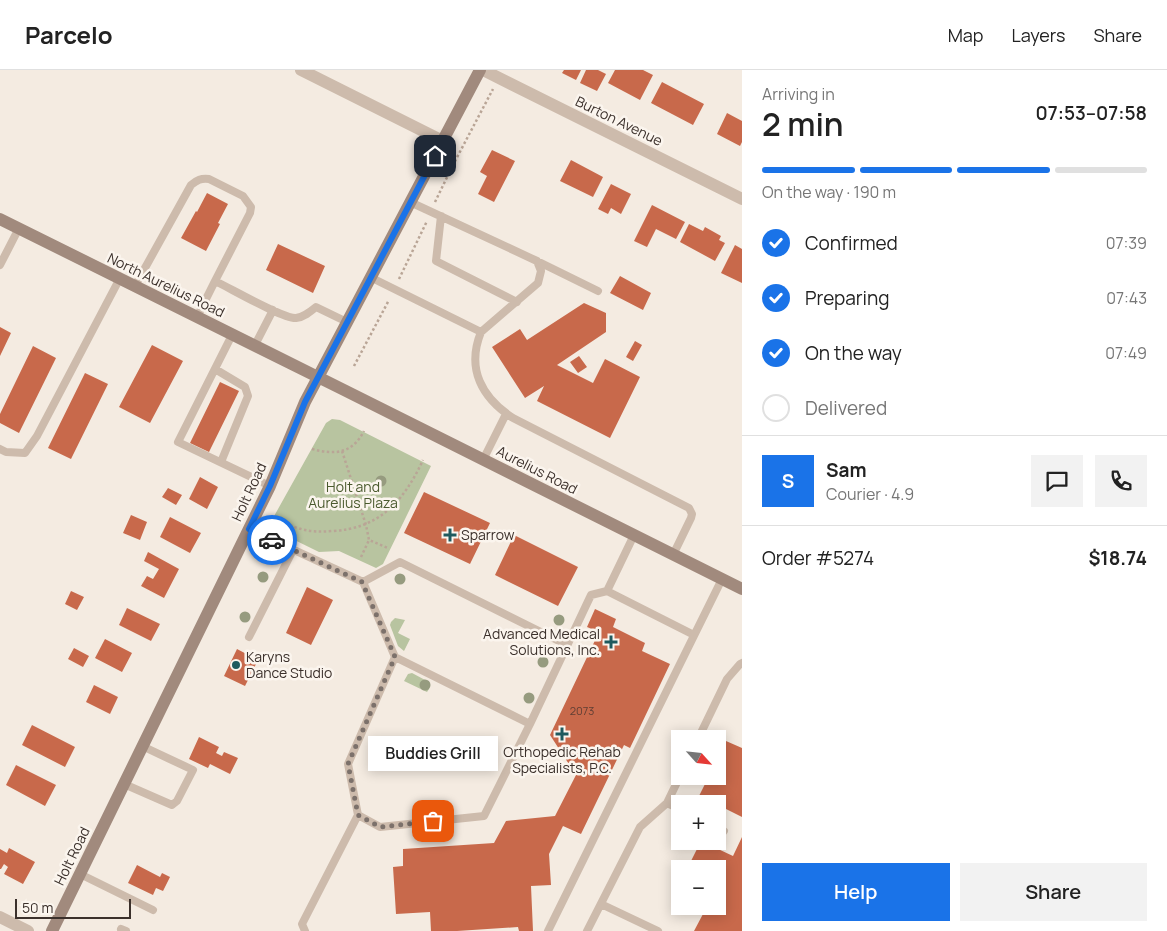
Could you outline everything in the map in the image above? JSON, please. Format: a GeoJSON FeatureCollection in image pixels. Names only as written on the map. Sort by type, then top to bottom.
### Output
{"type":"FeatureCollection","features":[{"type":"Feature","properties":{"kind":"main road","name":"Holt Road"},"geometry":{"type":"LineString","coordinates":[[52,931],[270,486],[305,402],[482,70]]}},
{"type":"Feature","properties":{"kind":"main road","name":"North Aurelius Road"},"geometry":{"type":"LineString","coordinates":[[0,219],[318,377]]}},
{"type":"Feature","properties":{"kind":"main road","name":"Aurelius Road"},"geometry":{"type":"LineString","coordinates":[[318,377],[742,590]]}},
{"type":"Feature","properties":{"kind":"street"},"geometry":{"type":"LineString","coordinates":[[301,70],[443,140]]}},
{"type":"Feature","properties":{"kind":"street","name":"Burton Avenue"},"geometry":{"type":"LineString","coordinates":[[482,70],[742,199]]}},
{"type":"Feature","properties":{"kind":"street"},"geometry":{"type":"LineString","coordinates":[[0,917],[28,931]]}},
{"type":"Feature","properties":{"kind":"lane"},"geometry":{"type":"LineString","coordinates":[[135,286],[190,185],[196,180],[209,179],[243,196],[251,207],[250,213],[197,316]]}},
{"type":"Feature","properties":{"kind":"lane"},"geometry":{"type":"LineString","coordinates":[[410,202],[537,260],[598,291]]}},
{"type":"Feature","properties":{"kind":"lane"},"geometry":{"type":"LineString","coordinates":[[441,216],[436,261],[517,302]]}},
{"type":"Feature","properties":{"kind":"lane"},"geometry":{"type":"LineString","coordinates":[[0,265],[18,228]]}},
{"type":"Feature","properties":{"kind":"lane"},"geometry":{"type":"LineString","coordinates":[[537,260],[541,271],[538,283],[481,332],[475,350],[476,370],[480,383],[494,404],[506,414],[689,508],[692,514],[691,518],[674,555]]}},
{"type":"Feature","properties":{"kind":"lane"},"geometry":{"type":"LineString","coordinates":[[370,277],[481,332]]}},
{"type":"Feature","properties":{"kind":"lane"},"geometry":{"type":"LineString","coordinates":[[0,449],[6,452],[25,453],[37,436],[120,278]]}},
{"type":"Feature","properties":{"kind":"lane"},"geometry":{"type":"LineString","coordinates":[[215,281],[284,315],[298,318],[316,307],[346,322]]}},
{"type":"Feature","properties":{"kind":"lane"},"geometry":{"type":"LineString","coordinates":[[255,345],[273,310]]}},
{"type":"Feature","properties":{"kind":"lane"},"geometry":{"type":"LineString","coordinates":[[232,334],[178,442],[270,486]]}},
{"type":"Feature","properties":{"kind":"lane"},"geometry":{"type":"LineString","coordinates":[[214,369],[246,387],[248,396],[221,462]]}},
{"type":"Feature","properties":{"kind":"lane"},"geometry":{"type":"LineString","coordinates":[[483,460],[506,414]]}},
{"type":"Feature","properties":{"kind":"lane"},"geometry":{"type":"LineString","coordinates":[[249,529],[362,582],[395,657],[530,724]]}},
{"type":"Feature","properties":{"kind":"lane"},"geometry":{"type":"LineString","coordinates":[[607,591],[634,536]]}},
{"type":"Feature","properties":{"kind":"lane"},"geometry":{"type":"LineString","coordinates":[[249,637],[293,550]]}},
{"type":"Feature","properties":{"kind":"lane"},"geometry":{"type":"LineString","coordinates":[[362,582],[400,562],[567,646]]}},
{"type":"Feature","properties":{"kind":"lane"},"geometry":{"type":"LineString","coordinates":[[548,931],[722,579]]}},
{"type":"Feature","properties":{"kind":"lane"},"geometry":{"type":"LineString","coordinates":[[358,815],[380,827],[484,816],[591,595],[607,591],[694,635]]}},
{"type":"Feature","properties":{"kind":"lane"},"geometry":{"type":"LineString","coordinates":[[304,931],[302,924],[358,815],[348,764],[395,657]]}},
{"type":"Feature","properties":{"kind":"lane"},"geometry":{"type":"LineString","coordinates":[[702,730],[727,679],[742,663]]}},
{"type":"Feature","properties":{"kind":"lane"},"geometry":{"type":"LineString","coordinates":[[124,784],[172,805],[178,801],[192,770],[142,746]]}},
{"type":"Feature","properties":{"kind":"lane"},"geometry":{"type":"LineString","coordinates":[[587,931],[640,827],[667,803],[676,785]]}},
{"type":"Feature","properties":{"kind":"lane"},"geometry":{"type":"LineString","coordinates":[[667,803],[671,805]]}},
{"type":"Feature","properties":{"kind":"lane"},"geometry":{"type":"LineString","coordinates":[[80,874],[152,910]]}},
{"type":"Feature","properties":{"kind":"lane"},"geometry":{"type":"LineString","coordinates":[[601,904],[658,931]]}},
{"type":"Feature","properties":{"kind":"path"},"geometry":{"type":"LineString","coordinates":[[312,449],[321,452],[346,450],[355,445],[364,431]]}},
{"type":"Feature","properties":{"kind":"path"},"geometry":{"type":"LineString","coordinates":[[342,451],[370,540],[361,557]]}},
{"type":"Feature","properties":{"kind":"path"},"geometry":{"type":"LineString","coordinates":[[276,519],[300,529],[318,532],[340,531],[366,525],[393,506],[410,486],[423,460]]}},
{"type":"Feature","properties":{"kind":"path"},"geometry":{"type":"LineString","coordinates":[[370,540],[388,548]]}},
{"type":"Feature","properties":{"kind":"green space","name":"Holt and Aurelius Plaza"},"geometry":{"type":"Polygon","coordinates":[[[332,419],[340,420],[431,466],[383,564],[376,568],[339,551],[319,552],[268,527],[326,423],[332,419]]]}},
{"type":"Feature","properties":{"kind":"green space"},"geometry":{"type":"Polygon","coordinates":[[[395,618],[405,620],[398,633],[410,639],[404,651],[398,646],[390,625],[395,618]]]}},
{"type":"Feature","properties":{"kind":"green space"},"geometry":{"type":"Polygon","coordinates":[[[412,673],[430,684],[427,692],[404,681],[408,674],[412,673]]]}},
{"type":"Feature","properties":{"kind":"building"},"geometry":{"type":"Polygon","coordinates":[[[564,70],[581,70],[576,80],[562,73],[564,70]]]}},
{"type":"Feature","properties":{"kind":"building"},"geometry":{"type":"Polygon","coordinates":[[[586,70],[598,70],[606,74],[597,91],[580,83],[586,70]]]}},
{"type":"Feature","properties":{"kind":"building"},"geometry":{"type":"Polygon","coordinates":[[[615,70],[643,70],[653,75],[640,100],[608,83],[615,70]]]}},
{"type":"Feature","properties":{"kind":"building"},"geometry":{"type":"Polygon","coordinates":[[[662,82],[704,104],[693,125],[651,103],[662,82]]]}},
{"type":"Feature","properties":{"kind":"building"},"geometry":{"type":"Polygon","coordinates":[[[727,113],[742,121],[742,142],[740,146],[717,134],[727,113]]]}},
{"type":"Feature","properties":{"kind":"building"},"geometry":{"type":"Polygon","coordinates":[[[492,150],[515,161],[494,202],[478,194],[487,176],[480,172],[492,150]]]}},
{"type":"Feature","properties":{"kind":"building"},"geometry":{"type":"Polygon","coordinates":[[[571,160],[603,177],[593,197],[560,181],[571,160]]]}},
{"type":"Feature","properties":{"kind":"building"},"geometry":{"type":"Polygon","coordinates":[[[611,184],[631,194],[621,214],[611,208],[608,214],[598,209],[611,184]]]}},
{"type":"Feature","properties":{"kind":"building"},"geometry":{"type":"Polygon","coordinates":[[[207,193],[228,204],[206,251],[181,238],[207,193]]]}},
{"type":"Feature","properties":{"kind":"building"},"geometry":{"type":"Polygon","coordinates":[[[652,205],[685,222],[676,239],[656,229],[647,247],[634,241],[652,205]]]}},
{"type":"Feature","properties":{"kind":"building"},"geometry":{"type":"Polygon","coordinates":[[[689,224],[703,231],[705,227],[721,236],[719,240],[725,243],[715,261],[680,242],[689,224]]]}},
{"type":"Feature","properties":{"kind":"building"},"geometry":{"type":"Polygon","coordinates":[[[278,244],[325,266],[313,293],[266,270],[278,244]]]}},
{"type":"Feature","properties":{"kind":"building"},"geometry":{"type":"Polygon","coordinates":[[[735,245],[742,249],[742,283],[721,273],[735,245]]]}},
{"type":"Feature","properties":{"kind":"building"},"geometry":{"type":"Polygon","coordinates":[[[620,276],[651,293],[643,310],[610,293],[620,276]]]}},
{"type":"Feature","properties":{"kind":"building"},"geometry":{"type":"Polygon","coordinates":[[[584,303],[606,313],[606,332],[557,365],[593,383],[605,359],[640,377],[610,438],[537,401],[544,386],[525,398],[492,347],[520,329],[527,340],[584,303]]]}},
{"type":"Feature","properties":{"kind":"building"},"geometry":{"type":"Polygon","coordinates":[[[0,327],[11,333],[0,356],[0,327]]]}},
{"type":"Feature","properties":{"kind":"building"},"geometry":{"type":"Polygon","coordinates":[[[635,341],[642,345],[633,361],[626,357],[635,341]]]}},
{"type":"Feature","properties":{"kind":"building"},"geometry":{"type":"Polygon","coordinates":[[[152,345],[183,361],[150,423],[119,407],[152,345]]]}},
{"type":"Feature","properties":{"kind":"building"},"geometry":{"type":"Polygon","coordinates":[[[33,346],[56,358],[19,433],[0,423],[0,414],[33,346]]]}},
{"type":"Feature","properties":{"kind":"building"},"geometry":{"type":"Polygon","coordinates":[[[579,356],[587,367],[578,373],[570,362],[579,356]]]}},
{"type":"Feature","properties":{"kind":"building"},"geometry":{"type":"Polygon","coordinates":[[[85,373],[108,384],[71,459],[48,448],[85,373]]]}},
{"type":"Feature","properties":{"kind":"building"},"geometry":{"type":"Polygon","coordinates":[[[220,382],[239,391],[209,452],[190,443],[220,382]]]}},
{"type":"Feature","properties":{"kind":"building"},"geometry":{"type":"Polygon","coordinates":[[[200,477],[218,487],[207,509],[189,499],[200,477]]]}},
{"type":"Feature","properties":{"kind":"building"},"geometry":{"type":"Polygon","coordinates":[[[168,488],[182,495],[176,505],[162,497],[168,488]]]}},
{"type":"Feature","properties":{"kind":"building"},"geometry":{"type":"Polygon","coordinates":[[[424,492],[490,523],[470,564],[404,533],[424,492]]]}},
{"type":"Feature","properties":{"kind":"building"},"geometry":{"type":"Polygon","coordinates":[[[131,515],[147,522],[140,540],[123,533],[131,515]]]}},
{"type":"Feature","properties":{"kind":"building"},"geometry":{"type":"Polygon","coordinates":[[[170,517],[201,533],[190,553],[160,537],[170,517]]]}},
{"type":"Feature","properties":{"kind":"building"},"geometry":{"type":"Polygon","coordinates":[[[514,535],[578,567],[558,606],[495,575],[514,535]]]}},
{"type":"Feature","properties":{"kind":"building"},"geometry":{"type":"Polygon","coordinates":[[[148,552],[179,569],[164,598],[141,586],[147,576],[153,579],[159,569],[144,561],[148,552]]]}},
{"type":"Feature","properties":{"kind":"building"},"geometry":{"type":"Polygon","coordinates":[[[307,587],[333,600],[311,645],[286,633],[307,587]]]}},
{"type":"Feature","properties":{"kind":"building"},"geometry":{"type":"Polygon","coordinates":[[[71,591],[84,597],[77,610],[65,604],[71,591]]]}},
{"type":"Feature","properties":{"kind":"building"},"geometry":{"type":"Polygon","coordinates":[[[127,608],[160,624],[151,641],[119,625],[127,608]]]}},
{"type":"Feature","properties":{"kind":"building"},"geometry":{"type":"Polygon","coordinates":[[[595,609],[616,619],[613,627],[645,643],[642,651],[670,664],[630,748],[624,745],[581,834],[563,826],[549,854],[551,885],[531,886],[533,931],[519,931],[518,927],[431,931],[430,912],[396,914],[393,867],[403,866],[403,849],[494,843],[506,821],[555,816],[576,775],[550,735],[599,632],[587,627],[595,609]]]}},
{"type":"Feature","properties":{"kind":"building"},"geometry":{"type":"Polygon","coordinates":[[[105,639],[132,653],[122,672],[95,658],[105,639]]]}},
{"type":"Feature","properties":{"kind":"building"},"geometry":{"type":"Polygon","coordinates":[[[74,648],[89,656],[83,667],[68,659],[74,648]]]}},
{"type":"Feature","properties":{"kind":"building"},"geometry":{"type":"Polygon","coordinates":[[[237,649],[258,660],[245,686],[224,676],[237,649]]]}},
{"type":"Feature","properties":{"kind":"building"},"geometry":{"type":"Polygon","coordinates":[[[94,685],[118,697],[110,714],[86,702],[94,685]]]}},
{"type":"Feature","properties":{"kind":"building"},"geometry":{"type":"Polygon","coordinates":[[[32,725],[75,747],[65,767],[22,745],[32,725]]]}},
{"type":"Feature","properties":{"kind":"building"},"geometry":{"type":"Polygon","coordinates":[[[199,737],[219,747],[216,753],[222,756],[224,752],[238,758],[230,774],[210,764],[208,768],[189,759],[199,737]]]}},
{"type":"Feature","properties":{"kind":"building"},"geometry":{"type":"Polygon","coordinates":[[[726,741],[742,748],[742,817],[726,809],[726,795],[700,795],[704,785],[726,785],[726,741]]]}},
{"type":"Feature","properties":{"kind":"building"},"geometry":{"type":"Polygon","coordinates":[[[16,765],[56,785],[45,806],[6,785],[16,765]]]}},
{"type":"Feature","properties":{"kind":"building"},"geometry":{"type":"Polygon","coordinates":[[[742,837],[742,931],[694,931],[702,915],[726,915],[726,860],[692,860],[696,850],[720,850],[733,856],[742,837]]]}},
{"type":"Feature","properties":{"kind":"building"},"geometry":{"type":"Polygon","coordinates":[[[9,848],[35,862],[23,884],[4,874],[8,867],[4,864],[0,869],[0,849],[7,853],[9,848]]]}},
{"type":"Feature","properties":{"kind":"building"},"geometry":{"type":"Polygon","coordinates":[[[137,865],[160,877],[162,873],[170,877],[163,891],[156,888],[153,895],[128,883],[137,865]]]}},
{"type":"Feature","properties":{"kind":"way so far"},"geometry":{"type":"LineString","coordinates":[[272,540],[362,582],[395,657],[348,764],[358,815],[380,827],[433,821]]}},
{"type":"Feature","properties":{"kind":"place","name":"Sparrow"},"geometry":{"type":"Point","coordinates":[450,535]}},
{"type":"Feature","properties":{"kind":"place","name":"Advanced Medical Solutions, Inc."},"geometry":{"type":"Point","coordinates":[611,642]}},
{"type":"Feature","properties":{"kind":"place","name":"Karyns Dance Studio"},"geometry":{"type":"Point","coordinates":[236,665]}},
{"type":"Feature","properties":{"kind":"place","name":"Orthopedic Rehab Specialists, P.C."},"geometry":{"type":"Point","coordinates":[562,734]}},
{"type":"Feature","properties":{"kind":"place","name":"Buddies Grill"},"geometry":{"type":"Point","coordinates":[433,821]}},
{"type":"Feature","properties":{"kind":"route"},"geometry":{"type":"LineString","coordinates":[[272,540],[249,529],[270,486],[305,402],[435,156]]}}]}
